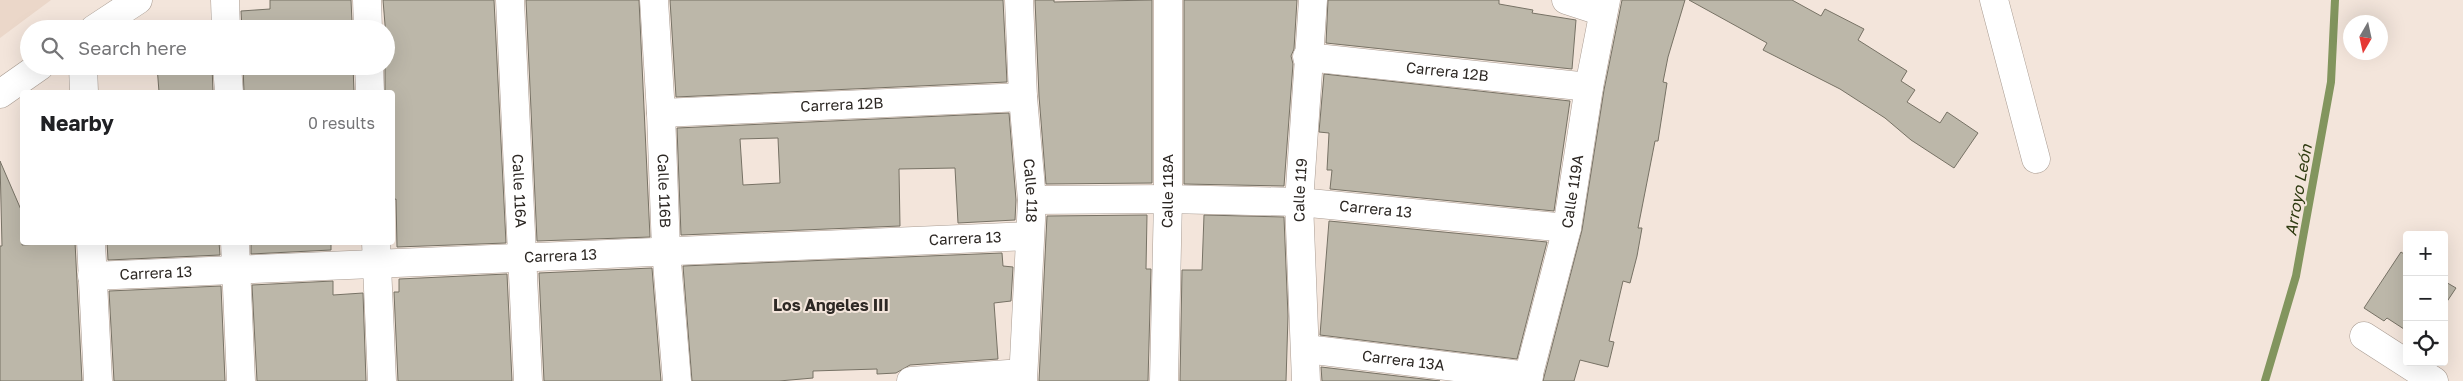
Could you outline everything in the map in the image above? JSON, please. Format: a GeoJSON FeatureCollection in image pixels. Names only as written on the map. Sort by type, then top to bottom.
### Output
{"type":"FeatureCollection","features":[{"type":"Feature","properties":{"kind":"street"},"geometry":{"type":"LineString","coordinates":[[108,20],[138,0]]}},
{"type":"Feature","properties":{"kind":"street"},"geometry":{"type":"LineString","coordinates":[[225,0],[226,20]]}},
{"type":"Feature","properties":{"kind":"street"},"geometry":{"type":"LineString","coordinates":[[367,0],[368,20]]}},
{"type":"Feature","properties":{"kind":"street","name":"Calle 116A"},"geometry":{"type":"LineString","coordinates":[[510,0],[528,381]]}},
{"type":"Feature","properties":{"kind":"street","name":"Calle 116B"},"geometry":{"type":"LineString","coordinates":[[654,0],[661,113],[666,250],[677,381]]}},
{"type":"Feature","properties":{"kind":"street","name":"Calle 118"},"geometry":{"type":"LineString","coordinates":[[1019,0],[1023,97],[1032,200],[1023,377]]}},
{"type":"Feature","properties":{"kind":"street","name":"Calle 118A"},"geometry":{"type":"LineString","coordinates":[[1164,381],[1168,198],[1168,0]]}},
{"type":"Feature","properties":{"kind":"street","name":"Calle 119"},"geometry":{"type":"LineString","coordinates":[[1306,381],[1299,202],[1312,0]]}},
{"type":"Feature","properties":{"kind":"street"},"geometry":{"type":"LineString","coordinates":[[1566,0],[1605,6]]}},
{"type":"Feature","properties":{"kind":"street"},"geometry":{"type":"LineString","coordinates":[[1994,0],[2036,159]]}},
{"type":"Feature","properties":{"kind":"street","name":"Calle 119A"},"geometry":{"type":"LineString","coordinates":[[1528,378],[1567,228],[1589,87],[1605,6]]}},
{"type":"Feature","properties":{"kind":"street","name":"Carrera 12B"},"geometry":{"type":"LineString","coordinates":[[1307,57],[1589,87]]}},
{"type":"Feature","properties":{"kind":"street"},"geometry":{"type":"LineString","coordinates":[[0,94],[27,75]]}},
{"type":"Feature","properties":{"kind":"street"},"geometry":{"type":"LineString","coordinates":[[83,75],[84,90]]}},
{"type":"Feature","properties":{"kind":"street"},"geometry":{"type":"LineString","coordinates":[[227,75],[228,90]]}},
{"type":"Feature","properties":{"kind":"street"},"geometry":{"type":"LineString","coordinates":[[369,75],[370,90]]}},
{"type":"Feature","properties":{"kind":"street","name":"Carrera 12B"},"geometry":{"type":"LineString","coordinates":[[661,113],[1023,97]]}},
{"type":"Feature","properties":{"kind":"street","name":"Carrera 13"},"geometry":{"type":"LineString","coordinates":[[1032,200],[1168,198],[1299,202],[1567,228]]}},
{"type":"Feature","properties":{"kind":"street","name":"Carrera 13"},"geometry":{"type":"LineString","coordinates":[[92,276],[236,270],[376,253],[522,256],[1029,236]]}},
{"type":"Feature","properties":{"kind":"street"},"geometry":{"type":"LineString","coordinates":[[91,245],[98,381]]}},
{"type":"Feature","properties":{"kind":"street"},"geometry":{"type":"LineString","coordinates":[[235,245],[241,381]]}},
{"type":"Feature","properties":{"kind":"street"},"geometry":{"type":"LineString","coordinates":[[376,253],[382,381]]}},
{"type":"Feature","properties":{"kind":"street"},"geometry":{"type":"LineString","coordinates":[[2364,336],[2434,381]]}},
{"type":"Feature","properties":{"kind":"street","name":"Carrera 13A"},"geometry":{"type":"LineString","coordinates":[[1306,349],[1528,378]]}},
{"type":"Feature","properties":{"kind":"street"},"geometry":{"type":"LineString","coordinates":[[911,381],[1023,377]]}},
{"type":"Feature","properties":{"kind":"shaded area"},"geometry":{"type":"Polygon","coordinates":[[[0,0],[51,0],[24,20],[20,20],[20,23],[0,38],[0,0]]]}},
{"type":"Feature","properties":{"kind":"building"},"geometry":{"type":"Polygon","coordinates":[[[270,0],[351,0],[352,20],[242,20],[241,11],[270,9],[270,0]]]}},
{"type":"Feature","properties":{"kind":"building"},"geometry":{"type":"Polygon","coordinates":[[[383,0],[494,0],[506,243],[397,247],[395,90],[385,90],[385,75],[395,75],[395,20],[385,20],[383,0]]]}},
{"type":"Feature","properties":{"kind":"building"},"geometry":{"type":"Polygon","coordinates":[[[526,0],[639,0],[650,237],[537,241],[526,0]]]}},
{"type":"Feature","properties":{"kind":"building"},"geometry":{"type":"Polygon","coordinates":[[[670,0],[1003,0],[1007,82],[676,97],[670,0]]]}},
{"type":"Feature","properties":{"kind":"building"},"geometry":{"type":"Polygon","coordinates":[[[1035,0],[1054,0],[1054,2],[1152,0],[1152,183],[1046,184],[1039,96],[1035,0]]]}},
{"type":"Feature","properties":{"kind":"building"},"geometry":{"type":"Polygon","coordinates":[[[1184,0],[1297,0],[1294,49],[1291,56],[1293,64],[1284,186],[1184,184],[1184,0]]]}},
{"type":"Feature","properties":{"kind":"building"},"geometry":{"type":"Polygon","coordinates":[[[1328,0],[1499,0],[1499,4],[1533,10],[1532,13],[1576,20],[1572,69],[1326,43],[1328,0]]]}},
{"type":"Feature","properties":{"kind":"building"},"geometry":{"type":"Polygon","coordinates":[[[1622,0],[1685,0],[1668,57],[1663,82],[1667,83],[1658,141],[1655,141],[1638,228],[1642,228],[1637,256],[1630,283],[1623,281],[1609,341],[1614,342],[1608,367],[1580,360],[1574,381],[1543,381],[1582,230],[1604,90],[1622,0]]]}},
{"type":"Feature","properties":{"kind":"building"},"geometry":{"type":"Polygon","coordinates":[[[1689,0],[1792,0],[1821,16],[1825,9],[1864,29],[1858,40],[1907,71],[1901,81],[1915,90],[1907,102],[1940,123],[1947,112],[1978,133],[1954,168],[1911,140],[1885,118],[1840,89],[1763,50],[1767,43],[1689,0]]]}},
{"type":"Feature","properties":{"kind":"building"},"geometry":{"type":"Polygon","coordinates":[[[1324,74],[1570,101],[1554,211],[1330,189],[1332,170],[1327,170],[1329,133],[1319,132],[1324,74]]]}},
{"type":"Feature","properties":{"kind":"building"},"geometry":{"type":"Polygon","coordinates":[[[158,75],[212,75],[213,90],[159,90],[158,75]]]}},
{"type":"Feature","properties":{"kind":"building"},"geometry":{"type":"Polygon","coordinates":[[[243,75],[353,75],[354,90],[244,90],[243,75]]]}},
{"type":"Feature","properties":{"kind":"building"},"geometry":{"type":"Polygon","coordinates":[[[1009,113],[1016,200],[1015,220],[958,223],[955,168],[899,169],[900,226],[681,235],[677,128],[1009,113]],[[778,138],[740,139],[743,185],[780,183],[778,138]]]}},
{"type":"Feature","properties":{"kind":"building"},"geometry":{"type":"Polygon","coordinates":[[[0,161],[20,207],[20,245],[75,245],[82,381],[0,381],[0,246],[2,246],[0,161]]]}},
{"type":"Feature","properties":{"kind":"building"},"geometry":{"type":"Polygon","coordinates":[[[1147,215],[1146,269],[1151,269],[1148,381],[1039,381],[1047,216],[1147,215]]]}},
{"type":"Feature","properties":{"kind":"building"},"geometry":{"type":"Polygon","coordinates":[[[1204,215],[1284,217],[1288,316],[1286,381],[1180,381],[1182,270],[1202,270],[1204,215]]]}},
{"type":"Feature","properties":{"kind":"building"},"geometry":{"type":"Polygon","coordinates":[[[1329,221],[1547,242],[1517,359],[1320,335],[1329,221]]]}},
{"type":"Feature","properties":{"kind":"building"},"geometry":{"type":"Polygon","coordinates":[[[107,245],[219,245],[220,255],[108,260],[107,245]]]}},
{"type":"Feature","properties":{"kind":"building"},"geometry":{"type":"Polygon","coordinates":[[[251,245],[331,245],[331,250],[251,254],[251,245]]]}},
{"type":"Feature","properties":{"kind":"building"},"geometry":{"type":"Polygon","coordinates":[[[2401,252],[2403,253],[2403,328],[2387,318],[2384,321],[2364,308],[2401,252]]]}},
{"type":"Feature","properties":{"kind":"building"},"geometry":{"type":"Polygon","coordinates":[[[1002,253],[1003,266],[1013,267],[1011,301],[994,303],[998,359],[910,365],[896,373],[877,374],[877,369],[813,371],[813,378],[779,381],[692,381],[683,266],[1002,253]]]}},
{"type":"Feature","properties":{"kind":"building"},"geometry":{"type":"Polygon","coordinates":[[[652,268],[661,381],[544,381],[539,273],[652,268]]]}},
{"type":"Feature","properties":{"kind":"building"},"geometry":{"type":"Polygon","coordinates":[[[507,274],[512,381],[398,381],[394,292],[399,292],[399,279],[507,274]]]}},
{"type":"Feature","properties":{"kind":"building"},"geometry":{"type":"Polygon","coordinates":[[[333,281],[333,295],[363,293],[366,381],[257,381],[252,285],[333,281]]]}},
{"type":"Feature","properties":{"kind":"building"},"geometry":{"type":"Polygon","coordinates":[[[2448,283],[2456,288],[2448,300],[2448,283]]]}},
{"type":"Feature","properties":{"kind":"building"},"geometry":{"type":"Polygon","coordinates":[[[221,286],[225,381],[114,381],[109,291],[221,286]]]}},
{"type":"Feature","properties":{"kind":"building"},"geometry":{"type":"Polygon","coordinates":[[[1321,367],[1440,381],[1322,381],[1321,367]]]}},
{"type":"Feature","properties":{"kind":"waterway","name":"Arroyo León"},"geometry":{"type":"LineString","coordinates":[[2265,381],[2296,276],[2331,82],[2335,0]]}},
{"type":"Feature","properties":{"kind":"district","name":"Los Angeles III"},"geometry":{"type":"Point","coordinates":[831,305]}}]}
